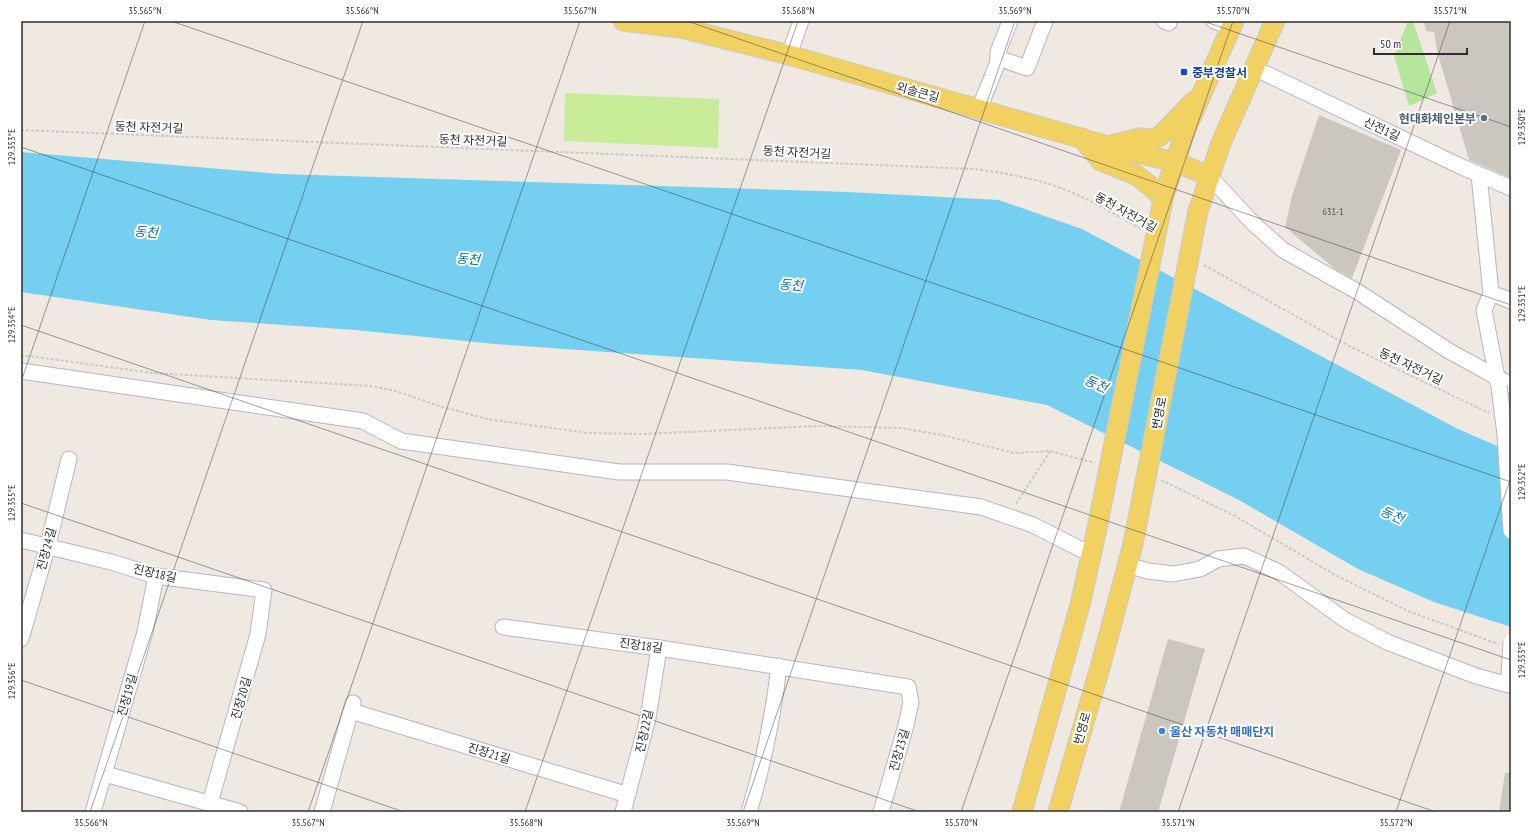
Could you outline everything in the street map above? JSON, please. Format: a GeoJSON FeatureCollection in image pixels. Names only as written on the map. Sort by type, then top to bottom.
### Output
{"type":"FeatureCollection","features":[{"type":"Feature","properties":{"kind":"main road","name":"외솔큰길"},"geometry":{"type":"LineString","coordinates":[[623,21],[682,28],[789,55],[1109,146],[1175,162],[1208,176]]}},
{"type":"Feature","properties":{"kind":"main road","name":"번영로"},"geometry":{"type":"LineString","coordinates":[[1058,812],[1133,544],[1198,211],[1208,176],[1220,143],[1275,21]]}},
{"type":"Feature","properties":{"kind":"main road"},"geometry":{"type":"LineString","coordinates":[[1022,812],[1080,605],[1092,555],[1164,198],[1186,129],[1202,93],[1226,23]]}},
{"type":"Feature","properties":{"kind":"main road"},"geometry":{"type":"LineString","coordinates":[[1109,146],[1140,138],[1159,137],[1202,93]]}},
{"type":"Feature","properties":{"kind":"main road"},"geometry":{"type":"LineString","coordinates":[[1082,138],[1101,161],[1136,175],[1164,198]]}},
{"type":"Feature","properties":{"kind":"street"},"geometry":{"type":"LineString","coordinates":[[789,55],[801,21]]}},
{"type":"Feature","properties":{"kind":"street"},"geometry":{"type":"LineString","coordinates":[[979,109],[998,62],[998,52],[1010,21]]}},
{"type":"Feature","properties":{"kind":"street"},"geometry":{"type":"LineString","coordinates":[[998,58],[1027,68],[1045,21]]}},
{"type":"Feature","properties":{"kind":"street"},"geometry":{"type":"LineString","coordinates":[[1164,21],[1169,23],[1169,21]]}},
{"type":"Feature","properties":{"kind":"street","name":"산전1길"},"geometry":{"type":"LineString","coordinates":[[1254,68],[1511,188]]}},
{"type":"Feature","properties":{"kind":"street"},"geometry":{"type":"LineString","coordinates":[[1479,174],[1491,293],[1484,310],[1503,383],[1511,531]]}},
{"type":"Feature","properties":{"kind":"street"},"geometry":{"type":"LineString","coordinates":[[1208,176],[1255,225],[1283,250],[1358,292],[1503,383]]}},
{"type":"Feature","properties":{"kind":"street"},"geometry":{"type":"LineString","coordinates":[[1491,293],[1511,301]]}},
{"type":"Feature","properties":{"kind":"street"},"geometry":{"type":"LineString","coordinates":[[21,371],[363,421],[401,441],[619,472],[727,472],[981,507],[1033,525],[1092,555]]}},
{"type":"Feature","properties":{"kind":"street","name":"진장24길"},"geometry":{"type":"LineString","coordinates":[[21,638],[48,546],[69,459]]}},
{"type":"Feature","properties":{"kind":"street","name":"진장18길"},"geometry":{"type":"LineString","coordinates":[[21,540],[156,576],[264,590]]}},
{"type":"Feature","properties":{"kind":"street"},"geometry":{"type":"LineString","coordinates":[[1127,565],[1148,571],[1173,574],[1200,569],[1218,558],[1244,556],[1279,572],[1345,620],[1387,642],[1476,676],[1509,685],[1508,644]]}},
{"type":"Feature","properties":{"kind":"street","name":"진장19길"},"geometry":{"type":"LineString","coordinates":[[93,812],[145,632],[156,576]]}},
{"type":"Feature","properties":{"kind":"street","name":"진장20길"},"geometry":{"type":"LineString","coordinates":[[210,803],[258,634],[264,590]]}},
{"type":"Feature","properties":{"kind":"street","name":"진장18길"},"geometry":{"type":"LineString","coordinates":[[503,627],[659,648],[908,687]]}},
{"type":"Feature","properties":{"kind":"street","name":"진장22길"},"geometry":{"type":"LineString","coordinates":[[623,812],[648,718],[659,648]]}},
{"type":"Feature","properties":{"kind":"street"},"geometry":{"type":"LineString","coordinates":[[749,812],[763,764],[774,716],[779,666]]}},
{"type":"Feature","properties":{"kind":"street","name":"진장23길"},"geometry":{"type":"LineString","coordinates":[[880,812],[906,725],[911,702],[908,687]]}},
{"type":"Feature","properties":{"kind":"street","name":"진장21길"},"geometry":{"type":"LineString","coordinates":[[322,812],[352,707],[628,794]]}},
{"type":"Feature","properties":{"kind":"street"},"geometry":{"type":"LineString","coordinates":[[105,774],[240,812]]}},
{"type":"Feature","properties":{"kind":"path","name":"동천 자전거길"},"geometry":{"type":"LineString","coordinates":[[21,130],[975,169],[1014,175],[1063,189],[1144,231]]}},
{"type":"Feature","properties":{"kind":"path","name":"동천 자전거길"},"geometry":{"type":"LineString","coordinates":[[1198,262],[1350,347],[1491,414]]}},
{"type":"Feature","properties":{"kind":"path"},"geometry":{"type":"LineString","coordinates":[[21,355],[153,373],[371,386],[396,391],[439,406],[487,419],[588,433],[642,434],[818,426],[900,428],[942,435],[1014,453],[1050,451],[1097,463]]}},
{"type":"Feature","properties":{"kind":"path"},"geometry":{"type":"LineString","coordinates":[[1013,509],[1050,451]]}},
{"type":"Feature","properties":{"kind":"path"},"geometry":{"type":"LineString","coordinates":[[1157,478],[1164,480],[1235,516],[1337,576],[1408,611],[1508,644]]}},
{"type":"Feature","properties":{"kind":"green space"},"geometry":{"type":"Polygon","coordinates":[[[1408,21],[1413,21],[1437,93],[1409,106],[1394,56],[1408,21]]]}},
{"type":"Feature","properties":{"kind":"green space"},"geometry":{"type":"Polygon","coordinates":[[[565,93],[719,99],[718,148],[564,141],[565,93]]]}},
{"type":"Feature","properties":{"kind":"water","name":"동천"},"geometry":{"type":"Polygon","coordinates":[[[21,152],[281,174],[848,192],[999,200],[1082,229],[1458,429],[1511,452],[1511,627],[1434,602],[1358,569],[1239,500],[1047,405],[862,370],[495,344],[356,330],[211,320],[21,292],[21,152]]]}},
{"type":"Feature","properties":{"kind":"building","name":"현대화체인본부"},"geometry":{"type":"Polygon","coordinates":[[[1424,21],[1506,21],[1511,25],[1511,178],[1469,160],[1437,51],[1434,32],[1426,31],[1424,21]]]}},
{"type":"Feature","properties":{"kind":"building"},"geometry":{"type":"Polygon","coordinates":[[[1319,115],[1401,150],[1352,278],[1335,269],[1285,227],[1292,196],[1319,115]]]}},
{"type":"Feature","properties":{"kind":"building","name":"울산 자동차 매매단지"},"geometry":{"type":"Polygon","coordinates":[[[1168,639],[1205,649],[1158,812],[1119,812],[1168,639]]]}},
{"type":"Feature","properties":{"kind":"building"},"geometry":{"type":"Polygon","coordinates":[[[1505,773],[1511,773],[1511,812],[1499,812],[1505,773]]]}},
{"type":"Feature","properties":{"kind":"place","name":"중부경찰서"},"geometry":{"type":"Point","coordinates":[1184,72]}},
{"type":"Feature","properties":{"kind":"place","name":"현대화체인본부"},"geometry":{"type":"Point","coordinates":[1484,118]}},
{"type":"Feature","properties":{"kind":"place","name":"울산 자동차 매매단지"},"geometry":{"type":"Point","coordinates":[1162,731]}}]}
